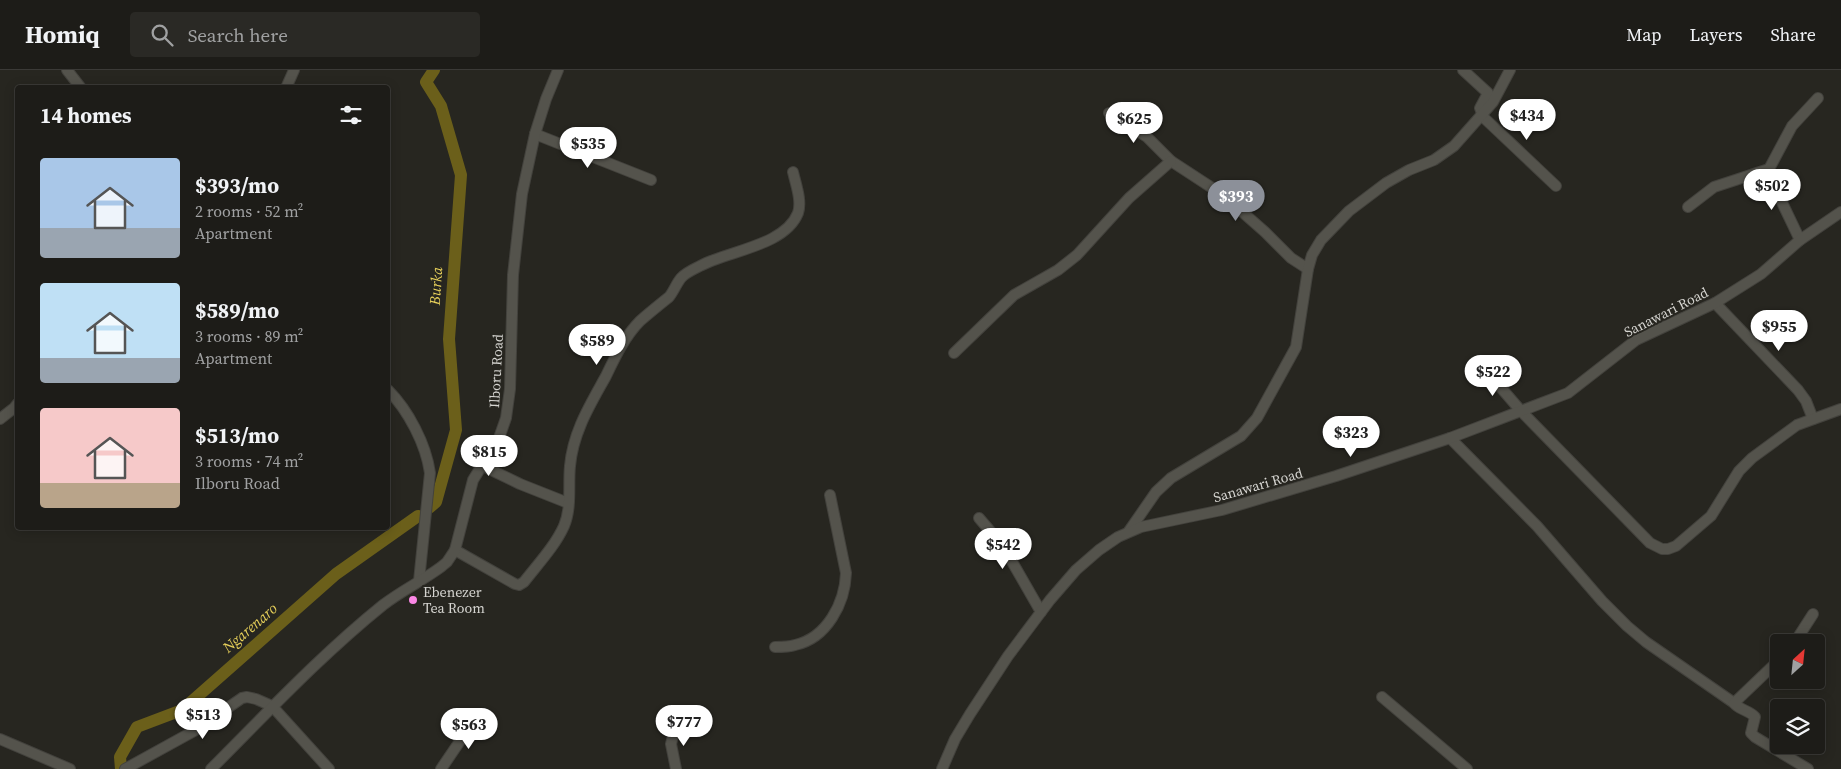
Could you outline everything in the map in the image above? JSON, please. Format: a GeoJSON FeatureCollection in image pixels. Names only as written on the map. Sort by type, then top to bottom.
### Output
{"type":"FeatureCollection","features":[{"type":"Feature","properties":{"kind":"street"},"geometry":{"type":"LineString","coordinates":[[66,70],[78,85]]}},
{"type":"Feature","properties":{"kind":"street"},"geometry":{"type":"LineString","coordinates":[[287,85],[294,70]]}},
{"type":"Feature","properties":{"kind":"street","name":"Ilboru Road"},"geometry":{"type":"LineString","coordinates":[[211,769],[272,706],[365,620],[446,562],[455,550],[470,489],[481,465],[498,438],[508,409],[511,369],[513,270],[522,194],[534,134],[558,70]]}},
{"type":"Feature","properties":{"kind":"street"},"geometry":{"type":"LineString","coordinates":[[1463,70],[1488,93],[1480,108],[1482,114],[1556,186]]}},
{"type":"Feature","properties":{"kind":"street"},"geometry":{"type":"LineString","coordinates":[[1129,531],[1156,492],[1171,478],[1241,436],[1257,418],[1296,347],[1308,269],[1312,256],[1321,240],[1349,211],[1386,183],[1409,170],[1434,160],[1454,146],[1493,102],[1509,71]]}},
{"type":"Feature","properties":{"kind":"street"},"geometry":{"type":"LineString","coordinates":[[1688,207],[1714,188],[1767,171],[1773,164],[1792,126],[1818,98]]}},
{"type":"Feature","properties":{"kind":"street"},"geometry":{"type":"LineString","coordinates":[[1109,113],[1147,137],[1171,161],[1223,195],[1291,258],[1308,269]]}},
{"type":"Feature","properties":{"kind":"street"},"geometry":{"type":"LineString","coordinates":[[534,134],[651,180]]}},
{"type":"Feature","properties":{"kind":"street"},"geometry":{"type":"LineString","coordinates":[[954,353],[1014,295],[1058,270],[1076,255],[1129,198],[1171,161]]}},
{"type":"Feature","properties":{"kind":"street"},"geometry":{"type":"LineString","coordinates":[[1767,171],[1800,240]]}},
{"type":"Feature","properties":{"kind":"street"},"geometry":{"type":"LineString","coordinates":[[455,550],[519,585],[524,582],[564,526],[574,440],[579,426],[615,358],[635,327],[670,296],[683,276],[707,262],[772,238],[788,226],[798,214],[799,206],[793,172]]}},
{"type":"Feature","properties":{"kind":"street","name":"Sanawari Road"},"geometry":{"type":"LineString","coordinates":[[942,769],[962,727],[1008,656],[1041,612],[1068,578],[1086,560],[1118,537],[1129,531],[1222,510],[1336,476],[1450,438],[1568,393],[1636,340],[1715,303],[1761,274],[1800,240],[1841,212]]}},
{"type":"Feature","properties":{"kind":"street"},"geometry":{"type":"LineString","coordinates":[[1715,303],[1798,390],[1806,401],[1813,419]]}},
{"type":"Feature","properties":{"kind":"street"},"geometry":{"type":"LineString","coordinates":[[1483,367],[1521,411],[1650,543],[1662,549],[1676,546],[1711,516],[1739,471],[1752,458],[1797,425],[1841,409]]}},
{"type":"Feature","properties":{"kind":"street"},"geometry":{"type":"LineString","coordinates":[[390,392],[399,403],[416,431],[428,461],[430,473],[419,581]]}},
{"type":"Feature","properties":{"kind":"street"},"geometry":{"type":"LineString","coordinates":[[0,419],[15,406]]}},
{"type":"Feature","properties":{"kind":"street"},"geometry":{"type":"LineString","coordinates":[[1450,438],[1537,526],[1602,601],[1627,626],[1646,642],[1734,703],[1737,707],[1752,713],[1755,717],[1751,733],[1808,769]]}},
{"type":"Feature","properties":{"kind":"street"},"geometry":{"type":"LineString","coordinates":[[481,465],[520,484],[568,503]]}},
{"type":"Feature","properties":{"kind":"street"},"geometry":{"type":"LineString","coordinates":[[775,647],[796,645],[812,637],[830,623],[840,604],[846,573],[830,495]]}},
{"type":"Feature","properties":{"kind":"street"},"geometry":{"type":"LineString","coordinates":[[979,518],[1003,546],[1041,612]]}},
{"type":"Feature","properties":{"kind":"street"},"geometry":{"type":"LineString","coordinates":[[1800,634],[1813,614]]}},
{"type":"Feature","properties":{"kind":"street"},"geometry":{"type":"LineString","coordinates":[[1734,703],[1770,669]]}},
{"type":"Feature","properties":{"kind":"street"},"geometry":{"type":"LineString","coordinates":[[128,768],[194,731],[242,698],[248,697],[272,706],[329,769]]}},
{"type":"Feature","properties":{"kind":"street"},"geometry":{"type":"LineString","coordinates":[[1382,697],[1467,769]]}},
{"type":"Feature","properties":{"kind":"street"},"geometry":{"type":"LineString","coordinates":[[441,769],[477,716]]}},
{"type":"Feature","properties":{"kind":"street"},"geometry":{"type":"LineString","coordinates":[[676,724],[671,744],[676,769]]}},
{"type":"Feature","properties":{"kind":"street"},"geometry":{"type":"LineString","coordinates":[[0,739],[70,769]]}},
{"type":"Feature","properties":{"kind":"waterway","name":"Burka"},"geometry":{"type":"LineString","coordinates":[[429,508],[436,502],[456,430],[449,339],[461,175],[441,106],[426,82],[434,70]]}},
{"type":"Feature","properties":{"kind":"waterway","name":"Ngarenaro"},"geometry":{"type":"LineString","coordinates":[[121,769],[120,757],[137,727],[182,710],[336,574],[418,516]]}},
{"type":"Feature","properties":{"kind":"place","name":"Ebenezer Tea Room"},"geometry":{"type":"Point","coordinates":[413,600]}}]}
